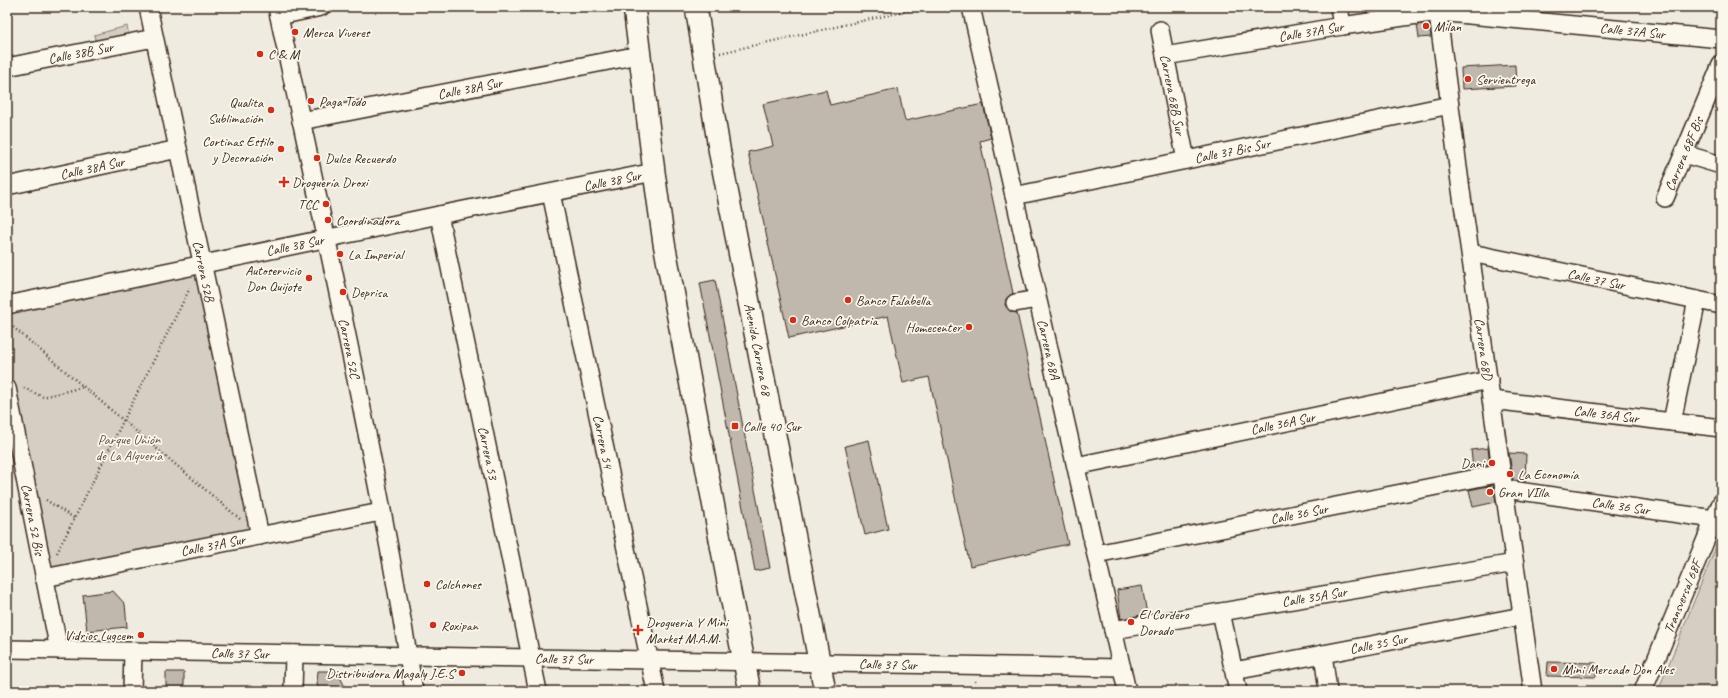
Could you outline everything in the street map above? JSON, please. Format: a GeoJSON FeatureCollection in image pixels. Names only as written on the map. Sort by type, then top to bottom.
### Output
{"type":"FeatureCollection","features":[{"type":"Feature","properties":{"kind":"main road"},"geometry":{"type":"LineString","coordinates":[[634,7],[654,172],[666,251],[750,691]]}},
{"type":"Feature","properties":{"kind":"main road","name":"Avenida Carrera 68"},"geometry":{"type":"LineString","coordinates":[[696,7],[720,154],[824,691]]}},
{"type":"Feature","properties":{"kind":"street","name":"Carrera 52B"},"geometry":{"type":"LineString","coordinates":[[148,7],[260,536]]}},
{"type":"Feature","properties":{"kind":"street"},"geometry":{"type":"LineString","coordinates":[[278,12],[321,7]]}},
{"type":"Feature","properties":{"kind":"street","name":"Carrera 68A"},"geometry":{"type":"LineString","coordinates":[[971,7],[1127,691]]}},
{"type":"Feature","properties":{"kind":"street"},"geometry":{"type":"LineString","coordinates":[[1339,7],[1342,26]]}},
{"type":"Feature","properties":{"kind":"street","name":"Calle 37A Sur"},"geometry":{"type":"LineString","coordinates":[[1165,56],[1437,10],[1721,39]]}},
{"type":"Feature","properties":{"kind":"street","name":"Carrera 68D"},"geometry":{"type":"LineString","coordinates":[[1437,10],[1533,691]]}},
{"type":"Feature","properties":{"kind":"street","name":"Carrera 52C"},"geometry":{"type":"LineString","coordinates":[[278,12],[326,238],[381,512],[414,691]]}},
{"type":"Feature","properties":{"kind":"street","name":"Carrera 68B Sur"},"geometry":{"type":"LineString","coordinates":[[1160,30],[1186,160]]}},
{"type":"Feature","properties":{"kind":"street","name":"Calle 38B Sur"},"geometry":{"type":"LineString","coordinates":[[7,67],[154,38]]}},
{"type":"Feature","properties":{"kind":"street","name":"Calle 38A Sur"},"geometry":{"type":"LineString","coordinates":[[301,121],[639,55]]}},
{"type":"Feature","properties":{"kind":"street","name":"Carrera 68F Bis"},"geometry":{"type":"LineString","coordinates":[[1666,198],[1721,65]]}},
{"type":"Feature","properties":{"kind":"street","name":"Calle 37 Bis Sur"},"geometry":{"type":"LineString","coordinates":[[1014,196],[1450,105]]}},
{"type":"Feature","properties":{"kind":"street","name":"Calle 38A Sur"},"geometry":{"type":"LineString","coordinates":[[7,186],[178,149]]}},
{"type":"Feature","properties":{"kind":"street"},"geometry":{"type":"LineString","coordinates":[[1684,154],[1721,165]]}},
{"type":"Feature","properties":{"kind":"street","name":"Calle 38 Sur"},"geometry":{"type":"LineString","coordinates":[[7,305],[326,238],[654,172]]}},
{"type":"Feature","properties":{"kind":"street","name":"Carrera 54"},"geometry":{"type":"LineString","coordinates":[[551,192],[656,691]]}},
{"type":"Feature","properties":{"kind":"street","name":"Carrera 53"},"geometry":{"type":"LineString","coordinates":[[439,215],[538,691]]}},
{"type":"Feature","properties":{"kind":"street","name":"Calle 37 Sur"},"geometry":{"type":"LineString","coordinates":[[1471,253],[1721,305]]}},
{"type":"Feature","properties":{"kind":"street"},"geometry":{"type":"LineString","coordinates":[[1015,303],[1038,299]]}},
{"type":"Feature","properties":{"kind":"street"},"geometry":{"type":"LineString","coordinates":[[1672,422],[1697,300]]}},
{"type":"Feature","properties":{"kind":"street","name":"Calle 36A Sur"},"geometry":{"type":"LineString","coordinates":[[1076,466],[1489,380]]}},
{"type":"Feature","properties":{"kind":"street","name":"Carrera 52 Bis"},"geometry":{"type":"LineString","coordinates":[[14,387],[27,488],[59,650]]}},
{"type":"Feature","properties":{"kind":"street","name":"Calle 36A Sur"},"geometry":{"type":"LineString","coordinates":[[1492,400],[1721,428]]}},
{"type":"Feature","properties":{"kind":"street","name":"Calle 36 Sur"},"geometry":{"type":"LineString","coordinates":[[1096,554],[1503,481],[1714,519]]}},
{"type":"Feature","properties":{"kind":"street","name":"Transversal 68F"},"geometry":{"type":"LineString","coordinates":[[1643,691],[1721,503]]}},
{"type":"Feature","properties":{"kind":"street","name":"Calle 37A Sur"},"geometry":{"type":"LineString","coordinates":[[44,578],[381,512]]}},
{"type":"Feature","properties":{"kind":"street","name":"Calle 35A Sur"},"geometry":{"type":"LineString","coordinates":[[1113,630],[1515,563]]}},
{"type":"Feature","properties":{"kind":"street"},"geometry":{"type":"LineString","coordinates":[[1221,612],[1238,691]]}},
{"type":"Feature","properties":{"kind":"street","name":"Calle 35 Sur"},"geometry":{"type":"LineString","coordinates":[[1234,671],[1522,616]]}},
{"type":"Feature","properties":{"kind":"street","name":"Calle 37 Sur"},"geometry":{"type":"LineString","coordinates":[[7,649],[1122,668]]}},
{"type":"Feature","properties":{"kind":"street"},"geometry":{"type":"LineString","coordinates":[[132,691],[133,651]]}},
{"type":"Feature","properties":{"kind":"street"},"geometry":{"type":"LineString","coordinates":[[293,691],[294,654]]}},
{"type":"Feature","properties":{"kind":"street"},"geometry":{"type":"LineString","coordinates":[[1322,654],[1328,691]]}},
{"type":"Feature","properties":{"kind":"path"},"geometry":{"type":"LineString","coordinates":[[720,53],[924,7]]}},
{"type":"Feature","properties":{"kind":"path"},"geometry":{"type":"LineString","coordinates":[[44,578],[202,264]]}},
{"type":"Feature","properties":{"kind":"path"},"geometry":{"type":"LineString","coordinates":[[7,322],[260,536]]}},
{"type":"Feature","properties":{"kind":"path"},"geometry":{"type":"LineString","coordinates":[[14,387],[43,397],[84,387]]}},
{"type":"Feature","properties":{"kind":"path"},"geometry":{"type":"LineString","coordinates":[[27,488],[74,518]]}},
{"type":"Feature","properties":{"kind":"green space"},"geometry":{"type":"Polygon","coordinates":[[[127,26],[129,36],[96,44],[94,35],[127,26]]]}},
{"type":"Feature","properties":{"kind":"green space","name":"Parque Unión de La Alquería"},"geometry":{"type":"Polygon","coordinates":[[[200,269],[258,534],[45,576],[7,378],[7,308],[200,269]]]}},
{"type":"Feature","properties":{"kind":"green space"},"geometry":{"type":"Polygon","coordinates":[[[1721,534],[1721,691],[1658,691],[1721,534]]]}},
{"type":"Feature","properties":{"kind":"building"},"geometry":{"type":"Polygon","coordinates":[[[1429,23],[1431,37],[1419,38],[1417,25],[1429,23]]]}},
{"type":"Feature","properties":{"kind":"building"},"geometry":{"type":"Polygon","coordinates":[[[1515,65],[1516,86],[1462,89],[1461,68],[1515,65]]]}},
{"type":"Feature","properties":{"kind":"building","name":"Homecenter"},"geometry":{"type":"Polygon","coordinates":[[[898,89],[905,121],[983,104],[991,138],[980,141],[1013,293],[1006,299],[1005,305],[1011,312],[1017,313],[1068,544],[970,566],[929,377],[903,383],[888,316],[789,338],[748,152],[773,146],[763,104],[826,90],[830,105],[898,89]]]}},
{"type":"Feature","properties":{"kind":"building","name":"Calle 40 Sur"},"geometry":{"type":"Polygon","coordinates":[[[715,280],[770,568],[755,571],[700,283],[715,280]]]}},
{"type":"Feature","properties":{"kind":"building"},"geometry":{"type":"Polygon","coordinates":[[[869,440],[888,529],[865,535],[845,446],[869,440]]]}},
{"type":"Feature","properties":{"kind":"building"},"geometry":{"type":"Polygon","coordinates":[[[1488,448],[1490,465],[1473,469],[1471,450],[1488,448]]]}},
{"type":"Feature","properties":{"kind":"building"},"geometry":{"type":"Polygon","coordinates":[[[1509,453],[1526,454],[1525,482],[1513,480],[1509,453]]]}},
{"type":"Feature","properties":{"kind":"building"},"geometry":{"type":"Polygon","coordinates":[[[1493,485],[1496,502],[1473,507],[1469,490],[1493,485]]]}},
{"type":"Feature","properties":{"kind":"building"},"geometry":{"type":"Polygon","coordinates":[[[1142,586],[1147,614],[1121,619],[1117,590],[1142,586]]]}},
{"type":"Feature","properties":{"kind":"building"},"geometry":{"type":"Polygon","coordinates":[[[113,591],[125,604],[127,627],[87,631],[83,595],[113,591]]]}},
{"type":"Feature","properties":{"kind":"building"},"geometry":{"type":"Polygon","coordinates":[[[1548,662],[1596,663],[1596,677],[1547,676],[1548,662]]]}},
{"type":"Feature","properties":{"kind":"building"},"geometry":{"type":"Polygon","coordinates":[[[318,671],[337,671],[347,691],[319,691],[317,683],[318,671]]]}},
{"type":"Feature","properties":{"kind":"building"},"geometry":{"type":"Polygon","coordinates":[[[166,672],[184,672],[184,691],[166,691],[166,672]]]}},
{"type":"Feature","properties":{"kind":"place","name":"Milan"},"geometry":{"type":"Point","coordinates":[1426,26]}},
{"type":"Feature","properties":{"kind":"place","name":"Merca Viveres"},"geometry":{"type":"Point","coordinates":[295,32]}},
{"type":"Feature","properties":{"kind":"place","name":"C & M"},"geometry":{"type":"Point","coordinates":[260,54]}},
{"type":"Feature","properties":{"kind":"place","name":"Servientrega"},"geometry":{"type":"Point","coordinates":[1468,79]}},
{"type":"Feature","properties":{"kind":"place","name":"Paga Todo"},"geometry":{"type":"Point","coordinates":[311,101]}},
{"type":"Feature","properties":{"kind":"place","name":"Qualita Sublimación"},"geometry":{"type":"Point","coordinates":[271,110]}},
{"type":"Feature","properties":{"kind":"place","name":"Cortinas Estilo y Decoración"},"geometry":{"type":"Point","coordinates":[281,149]}},
{"type":"Feature","properties":{"kind":"place","name":"Dulce Recuerdo"},"geometry":{"type":"Point","coordinates":[317,158]}},
{"type":"Feature","properties":{"kind":"place","name":"Droguería Droxi"},"geometry":{"type":"Point","coordinates":[284,182]}},
{"type":"Feature","properties":{"kind":"place","name":"TCC"},"geometry":{"type":"Point","coordinates":[326,204]}},
{"type":"Feature","properties":{"kind":"place","name":"Coordinadora"},"geometry":{"type":"Point","coordinates":[328,220]}},
{"type":"Feature","properties":{"kind":"place","name":"La Imperial"},"geometry":{"type":"Point","coordinates":[340,254]}},
{"type":"Feature","properties":{"kind":"place","name":"Autoservicio Don Quijote"},"geometry":{"type":"Point","coordinates":[309,278]}},
{"type":"Feature","properties":{"kind":"place","name":"Deprisa"},"geometry":{"type":"Point","coordinates":[343,292]}},
{"type":"Feature","properties":{"kind":"place","name":"Banco Falabella"},"geometry":{"type":"Point","coordinates":[848,300]}},
{"type":"Feature","properties":{"kind":"place","name":"Banco Colpatria"},"geometry":{"type":"Point","coordinates":[793,320]}},
{"type":"Feature","properties":{"kind":"place","name":"Homecenter"},"geometry":{"type":"Point","coordinates":[969,327]}},
{"type":"Feature","properties":{"kind":"place","name":"Calle 40 Sur"},"geometry":{"type":"Point","coordinates":[735,426]}},
{"type":"Feature","properties":{"kind":"place","name":"Dani"},"geometry":{"type":"Point","coordinates":[1492,463]}},
{"type":"Feature","properties":{"kind":"place","name":"La Economía"},"geometry":{"type":"Point","coordinates":[1510,474]}},
{"type":"Feature","properties":{"kind":"place","name":"Gran VIlla"},"geometry":{"type":"Point","coordinates":[1490,492]}},
{"type":"Feature","properties":{"kind":"place","name":"Colchones"},"geometry":{"type":"Point","coordinates":[427,584]}},
{"type":"Feature","properties":{"kind":"place","name":"El Cordero Dorado"},"geometry":{"type":"Point","coordinates":[1131,622]}},
{"type":"Feature","properties":{"kind":"place","name":"Roxipan"},"geometry":{"type":"Point","coordinates":[433,625]}},
{"type":"Feature","properties":{"kind":"place","name":"Drogueria Y Mini Market M.A.M."},"geometry":{"type":"Point","coordinates":[638,630]}},
{"type":"Feature","properties":{"kind":"place","name":"Vidrios Lugcem"},"geometry":{"type":"Point","coordinates":[141,635]}},
{"type":"Feature","properties":{"kind":"place","name":"Mini Mercado Don Ales"},"geometry":{"type":"Point","coordinates":[1554,669]}},
{"type":"Feature","properties":{"kind":"place","name":"Distribuidora Magaly J.E.S"},"geometry":{"type":"Point","coordinates":[462,673]}}]}
